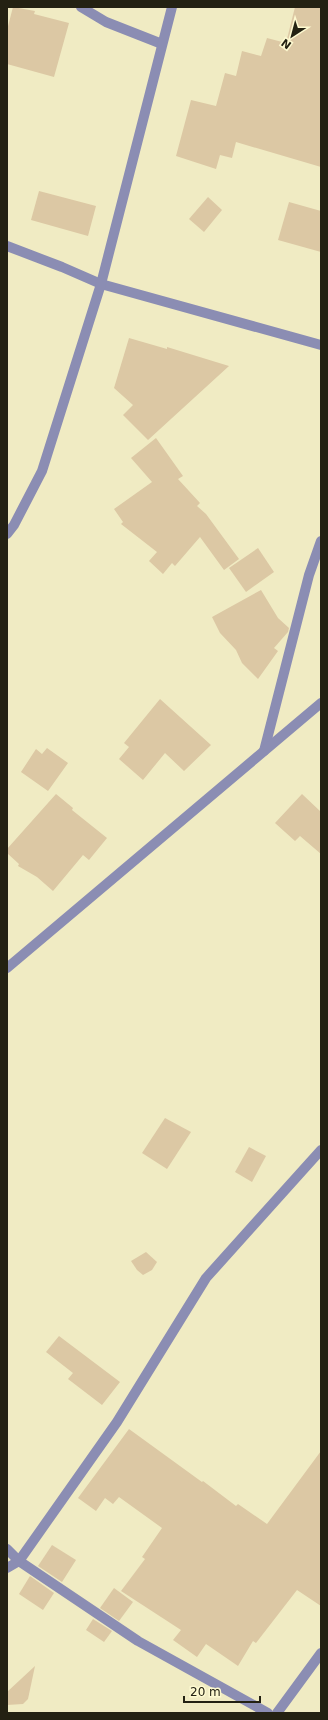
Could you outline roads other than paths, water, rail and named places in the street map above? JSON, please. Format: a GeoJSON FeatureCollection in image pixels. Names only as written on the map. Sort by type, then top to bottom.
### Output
{"type":"FeatureCollection","features":[{"type":"Feature","properties":{"kind":"street"},"geometry":{"type":"LineString","coordinates":[[81,7],[106,22],[162,44]]}},
{"type":"Feature","properties":{"kind":"street"},"geometry":{"type":"LineString","coordinates":[[7,534],[14,525],[42,471],[101,284],[172,7]]}},
{"type":"Feature","properties":{"kind":"street"},"geometry":{"type":"LineString","coordinates":[[7,246],[55,264],[101,284],[321,345]]}},
{"type":"Feature","properties":{"kind":"street"},"geometry":{"type":"LineString","coordinates":[[264,751],[309,575],[321,541]]}},
{"type":"Feature","properties":{"kind":"street"},"geometry":{"type":"LineString","coordinates":[[7,968],[321,703]]}},
{"type":"Feature","properties":{"kind":"street"},"geometry":{"type":"LineString","coordinates":[[7,1568],[19,1561],[117,1422],[206,1278],[321,1150]]}},
{"type":"Feature","properties":{"kind":"street"},"geometry":{"type":"LineString","coordinates":[[7,1549],[19,1561],[138,1641],[268,1713]]}},
{"type":"Feature","properties":{"kind":"street"},"geometry":{"type":"LineString","coordinates":[[277,1713],[321,1653]]}}]}
